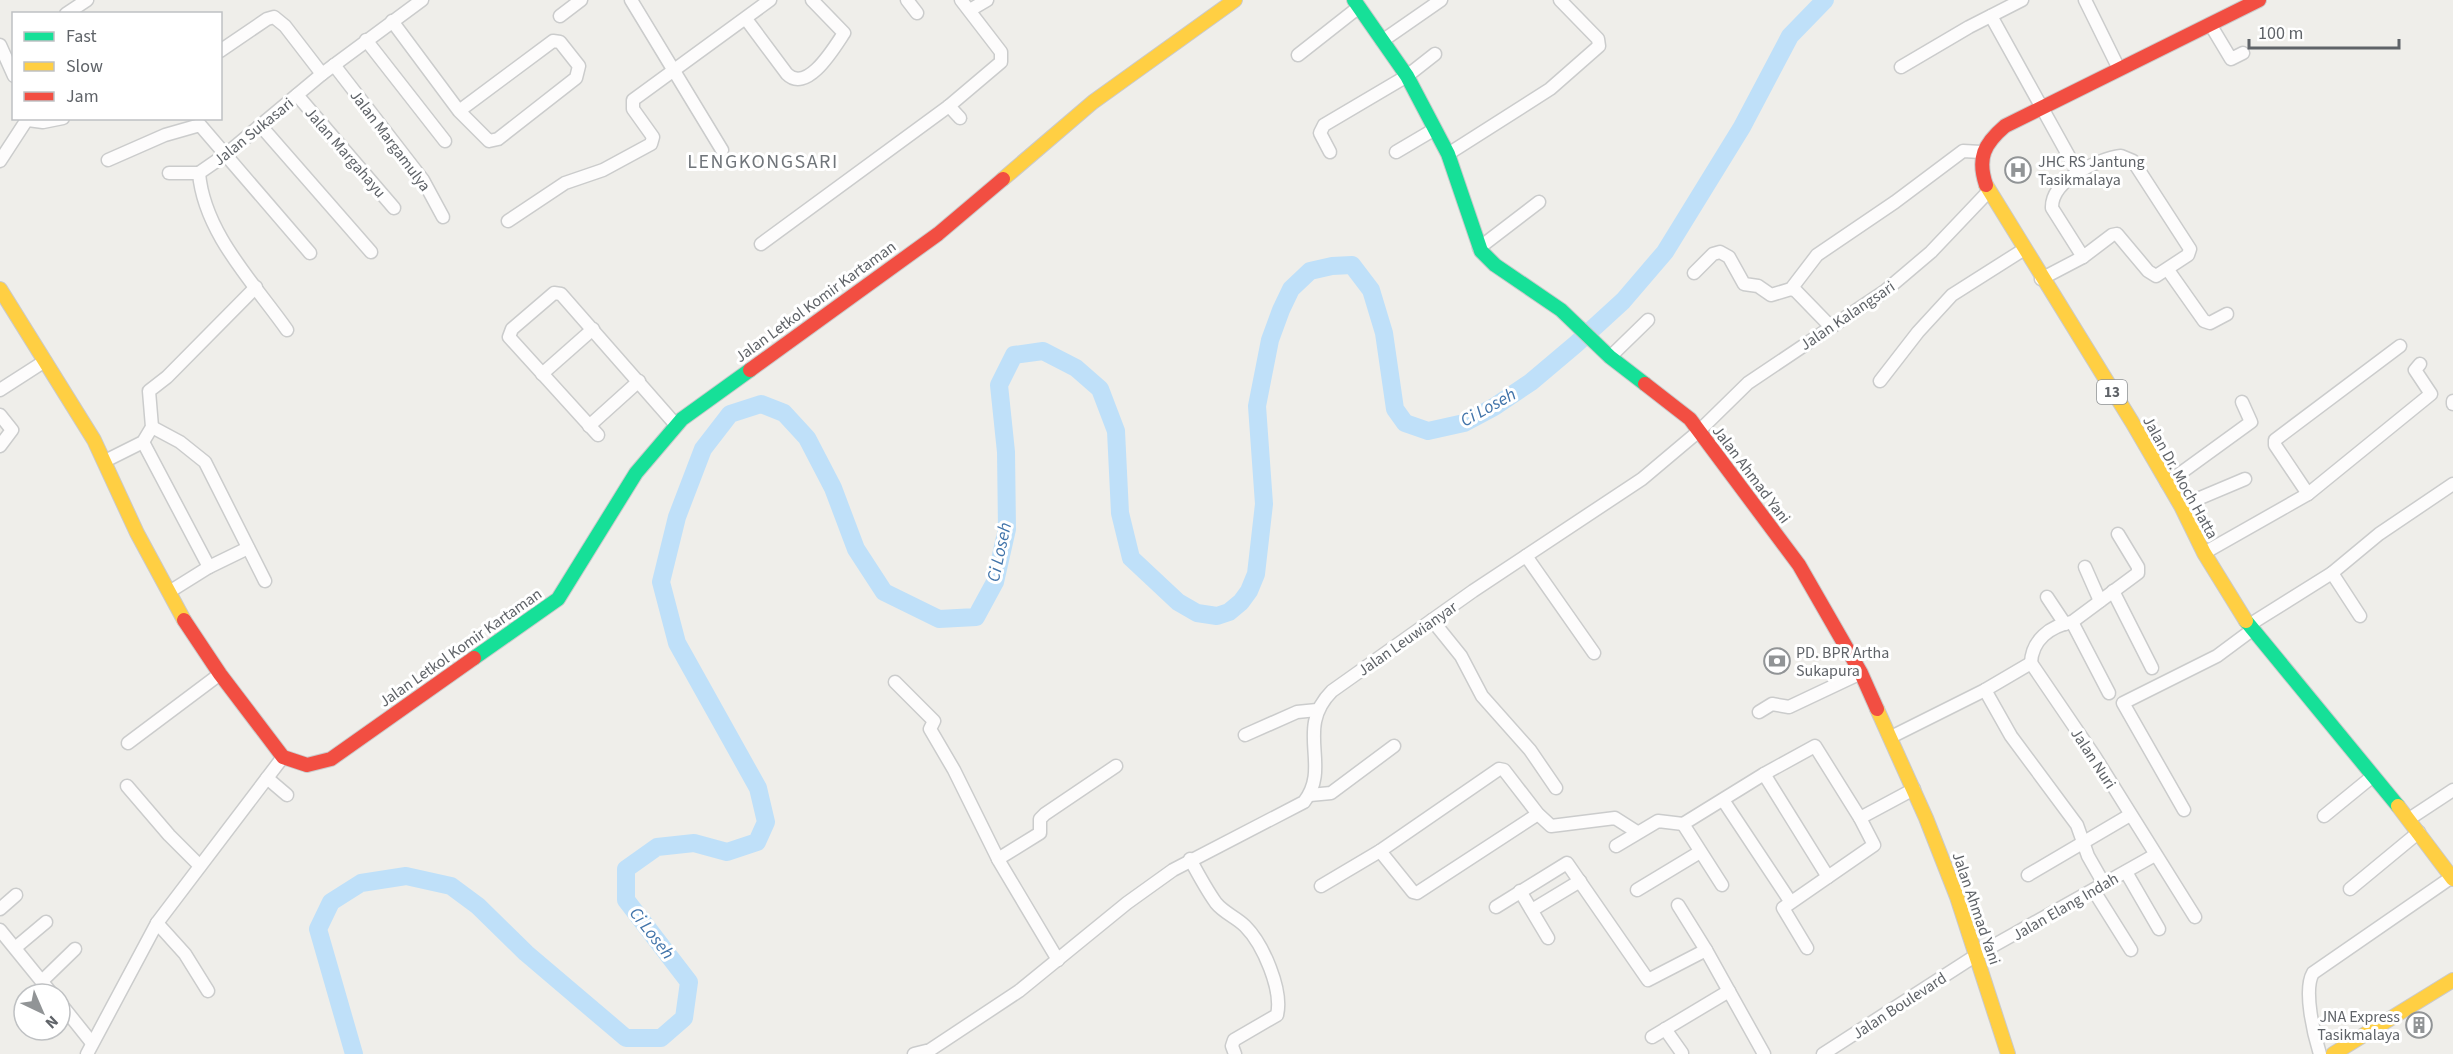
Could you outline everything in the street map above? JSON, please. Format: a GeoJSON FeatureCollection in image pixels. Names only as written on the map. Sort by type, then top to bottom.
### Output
{"type":"FeatureCollection","features":[{"type":"Feature","properties":{"kind":"main road","name":"Jalan Letkol Komir Kartaman"},"geometry":{"type":"LineString","coordinates":[[284,757],[301,765],[326,762],[558,599],[636,473],[676,424],[938,234],[1093,102],[1234,0]]}},
{"type":"Feature","properties":{"kind":"main road"},"geometry":{"type":"LineString","coordinates":[[1981,152],[1985,143],[2005,126],[2259,0]]}},
{"type":"Feature","properties":{"kind":"main road","name":"Jalan Ahmad Yani"},"geometry":{"type":"LineString","coordinates":[[1357,3],[1407,76],[1449,154],[1479,248],[1495,265],[1547,299],[1579,326],[1610,357],[1685,414],[1799,565],[1861,673],[1892,737],[1957,897],[2008,1054]]}},
{"type":"Feature","properties":{"kind":"main road","name":"Jalan Dr. Moch Hatta"},"geometry":{"type":"LineString","coordinates":[[1981,152],[1981,172],[1988,192],[2181,506],[2204,554],[2250,628],[2409,819],[2452,878]]}},
{"type":"Feature","properties":{"kind":"main road"},"geometry":{"type":"LineString","coordinates":[[0,289],[86,426],[105,461],[137,533],[169,592],[220,674],[284,757]]}},
{"type":"Feature","properties":{"kind":"main road"},"geometry":{"type":"LineString","coordinates":[[2333,1054],[2453,980]]}},
{"type":"Feature","properties":{"kind":"street"},"geometry":{"type":"LineString","coordinates":[[69,12],[87,0]]}},
{"type":"Feature","properties":{"kind":"street","name":"Jalan Sukasari"},"geometry":{"type":"LineString","coordinates":[[287,330],[234,257],[214,224],[202,192],[199,173],[225,155],[322,74],[422,0]]}},
{"type":"Feature","properties":{"kind":"street"},"geometry":{"type":"LineString","coordinates":[[560,16],[581,0]]}},
{"type":"Feature","properties":{"kind":"street"},"geometry":{"type":"LineString","coordinates":[[508,222],[565,183],[603,170],[651,144],[653,137],[633,109],[633,102],[770,0]]}},
{"type":"Feature","properties":{"kind":"street"},"geometry":{"type":"LineString","coordinates":[[746,19],[787,74],[792,79],[801,80],[815,71],[844,33],[812,0]]}},
{"type":"Feature","properties":{"kind":"street"},"geometry":{"type":"LineString","coordinates":[[907,0],[917,13]]}},
{"type":"Feature","properties":{"kind":"street"},"geometry":{"type":"LineString","coordinates":[[761,244],[949,106],[1003,58],[1002,52],[962,0]]}},
{"type":"Feature","properties":{"kind":"street"},"geometry":{"type":"LineString","coordinates":[[970,10],[987,0]]}},
{"type":"Feature","properties":{"kind":"street"},"geometry":{"type":"LineString","coordinates":[[1382,41],[1441,0]]}},
{"type":"Feature","properties":{"kind":"street"},"geometry":{"type":"LineString","coordinates":[[1449,154],[1539,97],[1599,46],[1598,39],[1560,0]]}},
{"type":"Feature","properties":{"kind":"street"},"geometry":{"type":"LineString","coordinates":[[1901,67],[2022,0]]}},
{"type":"Feature","properties":{"kind":"street"},"geometry":{"type":"LineString","coordinates":[[2085,0],[2119,69]]}},
{"type":"Feature","properties":{"kind":"street"},"geometry":{"type":"LineString","coordinates":[[636,3],[673,73],[722,150]]}},
{"type":"Feature","properties":{"kind":"street"},"geometry":{"type":"LineString","coordinates":[[1298,55],[1357,3]]}},
{"type":"Feature","properties":{"kind":"street"},"geometry":{"type":"LineString","coordinates":[[1991,16],[2011,55],[2043,106],[2077,171]]}},
{"type":"Feature","properties":{"kind":"street"},"geometry":{"type":"LineString","coordinates":[[222,50],[267,18],[274,17],[285,26],[322,74]]}},
{"type":"Feature","properties":{"kind":"street"},"geometry":{"type":"LineString","coordinates":[[392,21],[459,111],[483,137],[496,141],[576,78],[579,66],[560,42],[553,41],[459,111]]}},
{"type":"Feature","properties":{"kind":"street"},"geometry":{"type":"LineString","coordinates":[[2210,24],[2231,59],[2243,52]]}},
{"type":"Feature","properties":{"kind":"street"},"geometry":{"type":"LineString","coordinates":[[366,40],[445,141]]}},
{"type":"Feature","properties":{"kind":"street"},"geometry":{"type":"LineString","coordinates":[[6,48],[12,69]]}},
{"type":"Feature","properties":{"kind":"street"},"geometry":{"type":"LineString","coordinates":[[1330,152],[1320,133],[1324,125],[1407,76],[1435,54]]}},
{"type":"Feature","properties":{"kind":"street","name":"Jalan Margamulya"},"geometry":{"type":"LineString","coordinates":[[334,65],[423,180],[443,217]]}},
{"type":"Feature","properties":{"kind":"street","name":"Jalan Margahayu"},"geometry":{"type":"LineString","coordinates":[[297,95],[394,208]]}},
{"type":"Feature","properties":{"kind":"street"},"geometry":{"type":"LineString","coordinates":[[949,106],[960,118]]}},
{"type":"Feature","properties":{"kind":"street"},"geometry":{"type":"LineString","coordinates":[[0,161],[27,120]]}},
{"type":"Feature","properties":{"kind":"street"},"geometry":{"type":"LineString","coordinates":[[33,120],[43,122],[53,120]]}},
{"type":"Feature","properties":{"kind":"street"},"geometry":{"type":"LineString","coordinates":[[108,160],[165,135],[197,125],[203,127],[310,253]]}},
{"type":"Feature","properties":{"kind":"street"},"geometry":{"type":"LineString","coordinates":[[260,125],[371,252]]}},
{"type":"Feature","properties":{"kind":"street"},"geometry":{"type":"LineString","coordinates":[[1396,153],[1435,129]]}},
{"type":"Feature","properties":{"kind":"street"},"geometry":{"type":"LineString","coordinates":[[1694,273],[1713,254],[1720,252],[1729,257],[1744,284],[1758,286],[1772,295],[1791,289],[1817,255],[1895,202],[1963,151],[1981,152]]}},
{"type":"Feature","properties":{"kind":"street"},"geometry":{"type":"LineString","coordinates":[[2041,279],[2083,257],[2115,233],[2120,236],[2152,276],[2168,270],[2188,255],[2190,249],[2133,161],[2127,157],[2112,157],[2077,171],[2056,193],[2052,208],[2083,257]]}},
{"type":"Feature","properties":{"kind":"street"},"geometry":{"type":"LineString","coordinates":[[169,173],[199,173]]}},
{"type":"Feature","properties":{"kind":"street","name":"Jalan Kalangsari"},"geometry":{"type":"LineString","coordinates":[[1700,431],[1748,383],[1885,291],[1931,252],[1988,192]]}},
{"type":"Feature","properties":{"kind":"street"},"geometry":{"type":"LineString","coordinates":[[1479,248],[1539,202]]}},
{"type":"Feature","properties":{"kind":"street"},"geometry":{"type":"LineString","coordinates":[[1880,381],[1918,332],[1952,295],[2024,250]]}},
{"type":"Feature","properties":{"kind":"street"},"geometry":{"type":"LineString","coordinates":[[2168,270],[2204,321],[2210,323],[2227,314]]}},
{"type":"Feature","properties":{"kind":"street"},"geometry":{"type":"LineString","coordinates":[[105,461],[143,442],[152,427],[149,391],[167,377],[256,286]]}},
{"type":"Feature","properties":{"kind":"street"},"geometry":{"type":"LineString","coordinates":[[1791,289],[1796,291],[1832,327]]}},
{"type":"Feature","properties":{"kind":"street"},"geometry":{"type":"LineString","coordinates":[[639,381],[593,430],[510,339],[509,334],[512,329],[557,293],[593,329],[639,381],[676,424]]}},
{"type":"Feature","properties":{"kind":"street"},"geometry":{"type":"LineString","coordinates":[[1610,357],[1648,320]]}},
{"type":"Feature","properties":{"kind":"street"},"geometry":{"type":"LineString","coordinates":[[542,374],[593,329]]}},
{"type":"Feature","properties":{"kind":"street"},"geometry":{"type":"LineString","coordinates":[[2308,494],[2275,440],[2400,346]]}},
{"type":"Feature","properties":{"kind":"street"},"geometry":{"type":"LineString","coordinates":[[0,390],[45,361]]}},
{"type":"Feature","properties":{"kind":"street"},"geometry":{"type":"LineString","coordinates":[[2204,554],[2308,494],[2431,394],[2415,370],[2420,364]]}},
{"type":"Feature","properties":{"kind":"street"},"geometry":{"type":"LineString","coordinates":[[2167,483],[2251,422],[2242,402]]}},
{"type":"Feature","properties":{"kind":"street"},"geometry":{"type":"LineString","coordinates":[[0,415],[12,430],[0,446]]}},
{"type":"Feature","properties":{"kind":"street"},"geometry":{"type":"LineString","coordinates":[[152,427],[180,442],[205,462],[265,581]]}},
{"type":"Feature","properties":{"kind":"street","name":"Jalan Leuwianyar"},"geometry":{"type":"LineString","coordinates":[[1317,710],[1332,691],[1526,556],[1615,500],[1700,431]]}},
{"type":"Feature","properties":{"kind":"street"},"geometry":{"type":"LineString","coordinates":[[143,442],[208,567]]}},
{"type":"Feature","properties":{"kind":"street"},"geometry":{"type":"LineString","coordinates":[[2181,506],[2245,479]]}},
{"type":"Feature","properties":{"kind":"street"},"geometry":{"type":"LineString","coordinates":[[2184,810],[2123,703],[2217,656],[2250,628],[2332,573],[2379,534],[2453,484]]}},
{"type":"Feature","properties":{"kind":"street"},"geometry":{"type":"LineString","coordinates":[[1892,737],[1985,690],[2031,663],[2034,644],[2100,601],[2138,571],[2118,534]]}},
{"type":"Feature","properties":{"kind":"street"},"geometry":{"type":"LineString","coordinates":[[169,592],[208,567],[248,548]]}},
{"type":"Feature","properties":{"kind":"street"},"geometry":{"type":"LineString","coordinates":[[1526,556],[1594,653]]}},
{"type":"Feature","properties":{"kind":"street"},"geometry":{"type":"LineString","coordinates":[[2085,567],[2100,601]]}},
{"type":"Feature","properties":{"kind":"street"},"geometry":{"type":"LineString","coordinates":[[2332,573],[2360,616]]}},
{"type":"Feature","properties":{"kind":"street"},"geometry":{"type":"LineString","coordinates":[[2113,591],[2152,668]]}},
{"type":"Feature","properties":{"kind":"street"},"geometry":{"type":"LineString","coordinates":[[2047,597],[2068,623],[2109,693]]}},
{"type":"Feature","properties":{"kind":"street"},"geometry":{"type":"LineString","coordinates":[[1432,620],[1461,656],[1482,696],[1524,744],[1556,788]]}},
{"type":"Feature","properties":{"kind":"street","name":"Jalan Nuri"},"geometry":{"type":"LineString","coordinates":[[2031,663],[2095,757],[2194,917]]}},
{"type":"Feature","properties":{"kind":"street"},"geometry":{"type":"LineString","coordinates":[[1759,712],[1772,704],[1789,707],[1861,673]]}},
{"type":"Feature","properties":{"kind":"street"},"geometry":{"type":"LineString","coordinates":[[128,743],[220,674]]}},
{"type":"Feature","properties":{"kind":"street"},"geometry":{"type":"LineString","coordinates":[[895,682],[934,721],[930,729],[954,770],[998,859],[1058,960]]}},
{"type":"Feature","properties":{"kind":"street"},"geometry":{"type":"LineString","coordinates":[[1985,690],[2011,736],[2061,800],[2084,840],[2099,888],[2131,950]]}},
{"type":"Feature","properties":{"kind":"street"},"geometry":{"type":"LineString","coordinates":[[1245,735],[1297,712],[1317,710],[1314,720],[1315,768],[1310,795]]}},
{"type":"Feature","properties":{"kind":"street"},"geometry":{"type":"LineString","coordinates":[[914,1054],[930,1050],[972,1024],[1058,960],[1127,903],[1190,859],[1296,807],[1310,795],[1331,793],[1394,746]]}},
{"type":"Feature","properties":{"kind":"street"},"geometry":{"type":"LineString","coordinates":[[1616,846],[1658,821],[1683,824],[1764,774],[1815,746],[1860,818],[1873,847],[1790,902],[1783,910],[1807,948]]}},
{"type":"Feature","properties":{"kind":"street"},"geometry":{"type":"LineString","coordinates":[[72,1021],[90,1048],[157,923],[284,757]]}},
{"type":"Feature","properties":{"kind":"street"},"geometry":{"type":"LineString","coordinates":[[998,859],[1039,834],[1040,819],[1045,814],[1116,766]]}},
{"type":"Feature","properties":{"kind":"street"},"geometry":{"type":"LineString","coordinates":[[1321,886],[1380,851],[1499,769],[1504,770],[1538,814],[1552,826],[1598,818],[1615,818],[1637,832]]}},
{"type":"Feature","properties":{"kind":"street"},"geometry":{"type":"LineString","coordinates":[[1764,774],[1828,877]]}},
{"type":"Feature","properties":{"kind":"street"},"geometry":{"type":"LineString","coordinates":[[2324,816],[2373,776]]}},
{"type":"Feature","properties":{"kind":"street"},"geometry":{"type":"LineString","coordinates":[[267,778],[287,795]]}},
{"type":"Feature","properties":{"kind":"street"},"geometry":{"type":"LineString","coordinates":[[126,786],[200,866]]}},
{"type":"Feature","properties":{"kind":"street"},"geometry":{"type":"LineString","coordinates":[[1860,818],[1914,789]]}},
{"type":"Feature","properties":{"kind":"street"},"geometry":{"type":"LineString","coordinates":[[2409,819],[2453,790]]}},
{"type":"Feature","properties":{"kind":"street"},"geometry":{"type":"LineString","coordinates":[[1723,800],[1790,902]]}},
{"type":"Feature","properties":{"kind":"street"},"geometry":{"type":"LineString","coordinates":[[1380,851],[1413,892],[1417,892],[1538,814]]}},
{"type":"Feature","properties":{"kind":"street"},"geometry":{"type":"LineString","coordinates":[[2028,875],[2130,815]]}},
{"type":"Feature","properties":{"kind":"street"},"geometry":{"type":"LineString","coordinates":[[1683,824],[1722,885]]}},
{"type":"Feature","properties":{"kind":"street"},"geometry":{"type":"LineString","coordinates":[[2350,889],[2419,832]]}},
{"type":"Feature","properties":{"kind":"street"},"geometry":{"type":"LineString","coordinates":[[1637,890],[1700,852]]}},
{"type":"Feature","properties":{"kind":"street","name":"Jalan Elang Indah"},"geometry":{"type":"LineString","coordinates":[[1975,956],[2155,855]]}},
{"type":"Feature","properties":{"kind":"street"},"geometry":{"type":"LineString","coordinates":[[1190,859],[1206,889],[1218,905],[1246,926],[1274,976],[1278,996],[1277,1015],[1234,1040],[1232,1046],[1235,1054]]}},
{"type":"Feature","properties":{"kind":"street"},"geometry":{"type":"LineString","coordinates":[[1496,907],[1565,863],[1569,864],[1648,980],[1706,950]]}},
{"type":"Feature","properties":{"kind":"street"},"geometry":{"type":"LineString","coordinates":[[2126,872],[2159,929]]}},
{"type":"Feature","properties":{"kind":"street"},"geometry":{"type":"LineString","coordinates":[[2320,1054],[2312,1025],[2309,983],[2313,973],[2452,878]]}},
{"type":"Feature","properties":{"kind":"street"},"geometry":{"type":"LineString","coordinates":[[1532,910],[1580,881]]}},
{"type":"Feature","properties":{"kind":"street"},"geometry":{"type":"LineString","coordinates":[[1520,891],[1548,938]]}},
{"type":"Feature","properties":{"kind":"street"},"geometry":{"type":"LineString","coordinates":[[0,909],[16,895]]}},
{"type":"Feature","properties":{"kind":"street"},"geometry":{"type":"LineString","coordinates":[[1678,904],[1764,1054]]}},
{"type":"Feature","properties":{"kind":"street"},"geometry":{"type":"LineString","coordinates":[[15,948],[46,922]]}},
{"type":"Feature","properties":{"kind":"street"},"geometry":{"type":"LineString","coordinates":[[157,923],[185,954],[208,991]]}},
{"type":"Feature","properties":{"kind":"street"},"geometry":{"type":"LineString","coordinates":[[0,930],[42,981],[75,949]]}},
{"type":"Feature","properties":{"kind":"street","name":"Jalan Boulevard"},"geometry":{"type":"LineString","coordinates":[[1823,1054],[1975,956]]}},
{"type":"Feature","properties":{"kind":"street"},"geometry":{"type":"LineString","coordinates":[[1652,1037],[1728,991]]}},
{"type":"Feature","properties":{"kind":"street"},"geometry":{"type":"LineString","coordinates":[[1665,1029],[1682,1053]]}},
{"type":"Feature","properties":{"kind":"waterway","name":"Ci Loseh"},"geometry":{"type":"LineString","coordinates":[[354,1054],[318,929],[331,902],[361,883],[406,876],[451,886],[478,906],[526,953],[626,1038],[661,1038],[684,1018],[689,982],[626,900],[626,869],[657,847],[694,843],[727,852],[757,842],[766,822],[758,788],[677,643],[661,582],[677,517],[703,449],[730,414],[761,404],[784,413],[807,438],[833,488],[856,549],[884,592],[939,619],[976,617],[995,582],[1007,529],[1006,452],[999,385],[1014,355],[1043,351],[1076,368],[1100,389],[1116,431],[1120,513],[1131,558],[1178,602],[1197,613],[1217,616],[1229,612],[1249,591],[1256,574],[1264,504],[1257,406],[1270,340],[1291,289],[1310,271],[1332,266],[1352,265],[1371,290],[1384,333],[1395,409],[1405,423],[1428,431],[1464,423],[1494,407],[1531,382],[1576,344],[1623,301],[1665,252],[1742,127],[1790,36],[1825,0]]}},
{"type":"Feature","properties":{"kind":"traffic: fast"},"geometry":{"type":"LineString","coordinates":[[1354,0],[1407,76],[1448,154],[1481,251],[1495,265],[1561,310],[1610,357],[1645,384]]}},
{"type":"Feature","properties":{"kind":"traffic: fast"},"geometry":{"type":"LineString","coordinates":[[474,658],[558,599],[636,473],[682,419],[750,370]]}},
{"type":"Feature","properties":{"kind":"traffic: fast"},"geometry":{"type":"LineString","coordinates":[[2246,621],[2398,806]]}},
{"type":"Feature","properties":{"kind":"traffic: slow"},"geometry":{"type":"LineString","coordinates":[[1003,179],[1093,102],[1235,0]]}},
{"type":"Feature","properties":{"kind":"traffic: slow"},"geometry":{"type":"LineString","coordinates":[[1986,185],[2132,422],[2181,506],[2204,553],[2246,621]]}},
{"type":"Feature","properties":{"kind":"traffic: slow"},"geometry":{"type":"LineString","coordinates":[[0,289],[94,440],[137,533],[184,620]]}},
{"type":"Feature","properties":{"kind":"traffic: slow"},"geometry":{"type":"LineString","coordinates":[[1877,709],[1926,818],[1957,897],[2008,1054]]}},
{"type":"Feature","properties":{"kind":"traffic: slow"},"geometry":{"type":"LineString","coordinates":[[2398,806],[2453,879]]}},
{"type":"Feature","properties":{"kind":"traffic: slow"},"geometry":{"type":"LineString","coordinates":[[2333,1054],[2453,980]]}},
{"type":"Feature","properties":{"kind":"traffic: jam"},"geometry":{"type":"LineString","coordinates":[[1986,185],[1982,167],[1984,152],[1987,145],[2005,126],[2259,0]]}},
{"type":"Feature","properties":{"kind":"traffic: jam"},"geometry":{"type":"LineString","coordinates":[[750,370],[938,234],[1003,179]]}},
{"type":"Feature","properties":{"kind":"traffic: jam"},"geometry":{"type":"LineString","coordinates":[[1645,384],[1690,419],[1799,565],[1861,673],[1877,709]]}},
{"type":"Feature","properties":{"kind":"traffic: jam"},"geometry":{"type":"LineString","coordinates":[[184,620],[220,674],[283,757],[307,765],[331,759],[474,658]]}},
{"type":"Feature","properties":{"kind":"place","name":"JHC RS Jantung Tasikmalaya"},"geometry":{"type":"Point","coordinates":[2018,170]}},
{"type":"Feature","properties":{"kind":"place","name":"PD. BPR Artha Sukapura"},"geometry":{"type":"Point","coordinates":[1777,661]}},
{"type":"Feature","properties":{"kind":"place","name":"JNA Express Tasikmalaya"},"geometry":{"type":"Point","coordinates":[2419,1025]}},
{"type":"Feature","properties":{"kind":"district","name":"LENGKONGSARI"},"geometry":{"type":"Point","coordinates":[763,161]}}]}
